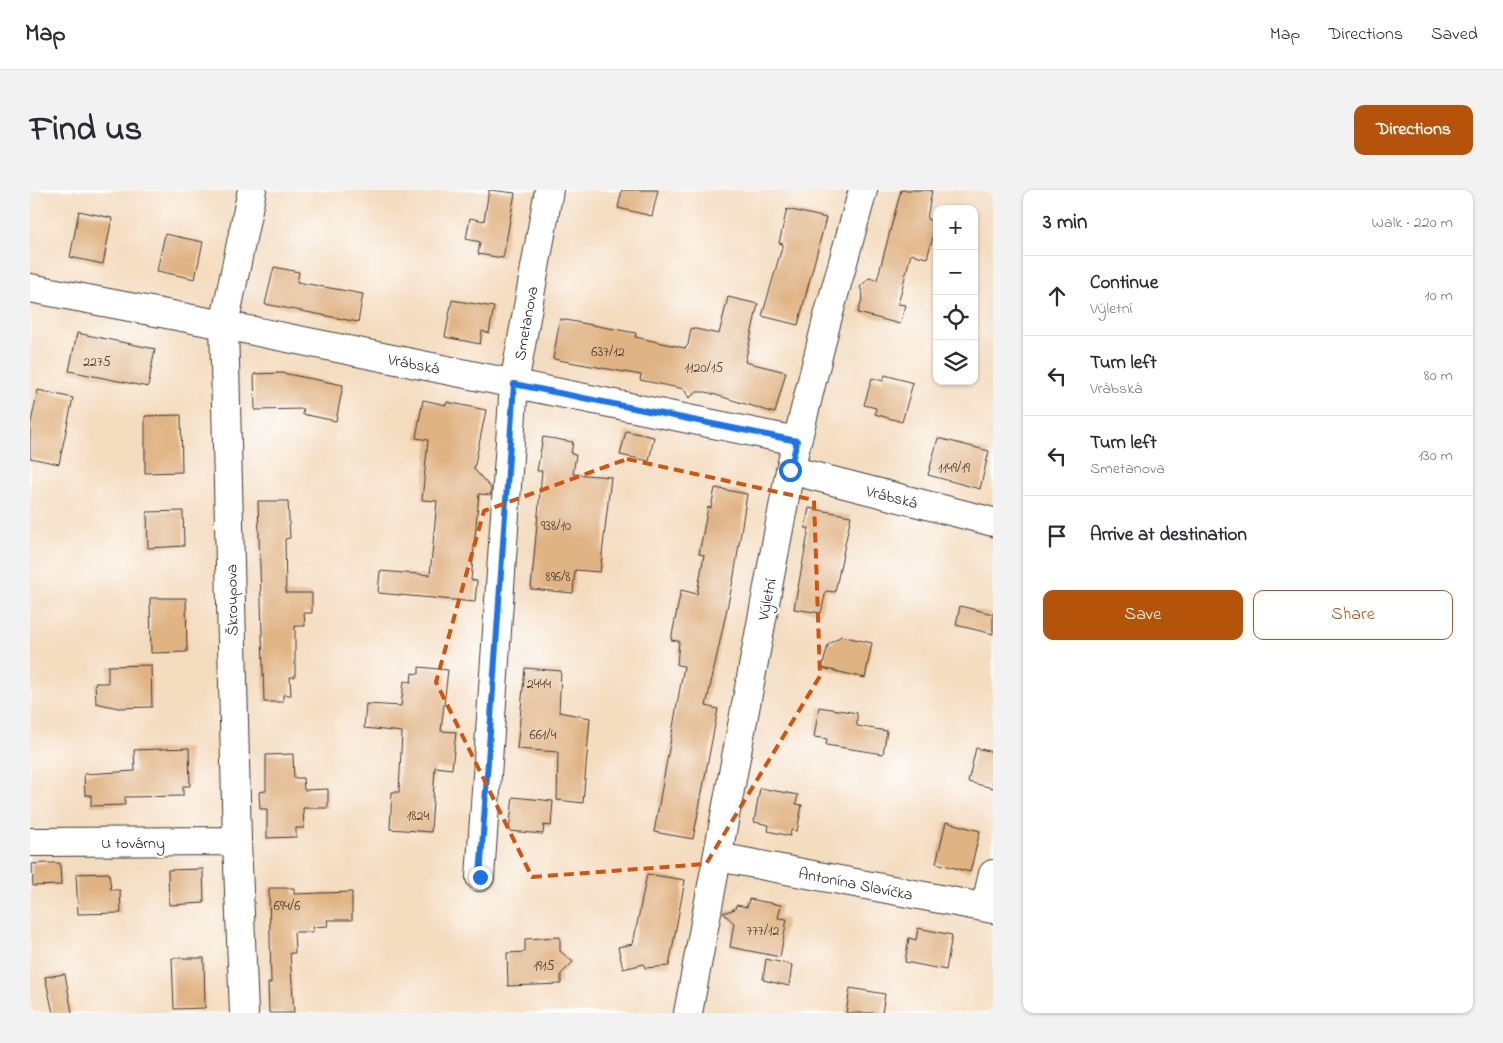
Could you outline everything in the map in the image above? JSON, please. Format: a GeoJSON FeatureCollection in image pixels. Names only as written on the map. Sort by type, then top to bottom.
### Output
{"type":"FeatureCollection","features":[{"type":"Feature","properties":{"kind":"street","name":"Škroupova"},"geometry":{"type":"LineString","coordinates":[[244,1013],[237,841],[224,325],[252,190]]}},
{"type":"Feature","properties":{"kind":"street","name":"Smetanova"},"geometry":{"type":"LineString","coordinates":[[480,877],[514,384],[549,190]]}},
{"type":"Feature","properties":{"kind":"street","name":"Výletní"},"geometry":{"type":"LineString","coordinates":[[688,1013],[790,470],[863,190]]}},
{"type":"Feature","properties":{"kind":"street","name":"Vrábská"},"geometry":{"type":"LineString","coordinates":[[30,288],[224,325],[797,441]]}},
{"type":"Feature","properties":{"kind":"street","name":"Vrábská"},"geometry":{"type":"LineString","coordinates":[[790,470],[993,522]]}},
{"type":"Feature","properties":{"kind":"street","name":"U továrny"},"geometry":{"type":"LineString","coordinates":[[30,842],[237,841]]}},
{"type":"Feature","properties":{"kind":"street","name":"Antonína Slavíčka"},"geometry":{"type":"LineString","coordinates":[[718,857],[989,908]]}},
{"type":"Feature","properties":{"kind":"street"},"geometry":{"type":"LineString","coordinates":[[989,908],[993,874]]}},
{"type":"Feature","properties":{"kind":"highlighted area"},"geometry":{"type":"Polygon","coordinates":[[[627,459],[814,500],[820,676],[706,864],[532,877],[436,682],[484,511],[627,459]]]}},
{"type":"Feature","properties":{"kind":"building"},"geometry":{"type":"Polygon","coordinates":[[[489,190],[515,193],[503,258],[478,254],[480,242],[466,239],[470,218],[484,221],[489,190]]]}},
{"type":"Feature","properties":{"kind":"building"},"geometry":{"type":"Polygon","coordinates":[[[622,190],[658,190],[652,216],[618,208],[622,190]]]}},
{"type":"Feature","properties":{"kind":"building"},"geometry":{"type":"Polygon","coordinates":[[[901,190],[932,190],[927,219],[933,221],[933,237],[927,258],[911,254],[898,304],[906,305],[900,324],[858,313],[863,295],[860,287],[869,278],[877,280],[901,190]]]}},
{"type":"Feature","properties":{"kind":"building"},"geometry":{"type":"Polygon","coordinates":[[[787,209],[826,218],[798,325],[762,316],[783,244],[779,243],[787,209]]]}},
{"type":"Feature","properties":{"kind":"building"},"geometry":{"type":"Polygon","coordinates":[[[79,211],[112,218],[103,264],[70,257],[79,211]]]}},
{"type":"Feature","properties":{"kind":"building"},"geometry":{"type":"Polygon","coordinates":[[[165,234],[203,242],[195,279],[157,271],[165,234]]]}},
{"type":"Feature","properties":{"kind":"building"},"geometry":{"type":"Polygon","coordinates":[[[274,267],[299,272],[297,282],[363,294],[358,322],[265,304],[274,267]]]}},
{"type":"Feature","properties":{"kind":"building"},"geometry":{"type":"Polygon","coordinates":[[[728,297],[758,304],[745,362],[786,372],[775,413],[706,392],[697,392],[689,398],[684,389],[640,380],[641,375],[553,359],[560,319],[636,333],[635,337],[685,348],[688,345],[691,328],[719,334],[728,297]]]}},
{"type":"Feature","properties":{"kind":"building"},"geometry":{"type":"Polygon","coordinates":[[[452,300],[494,307],[489,333],[482,331],[480,344],[445,337],[452,300]]]}},
{"type":"Feature","properties":{"kind":"building"},"geometry":{"type":"Polygon","coordinates":[[[77,333],[155,349],[148,387],[69,371],[77,333]]]}},
{"type":"Feature","properties":{"kind":"building"},"geometry":{"type":"Polygon","coordinates":[[[282,373],[343,385],[336,421],[302,414],[304,409],[255,410],[254,374],[282,373]]]}},
{"type":"Feature","properties":{"kind":"building"},"geometry":{"type":"Polygon","coordinates":[[[885,375],[913,383],[902,422],[875,414],[876,408],[864,405],[872,378],[883,381],[885,375]]]}},
{"type":"Feature","properties":{"kind":"building"},"geometry":{"type":"Polygon","coordinates":[[[38,390],[73,398],[59,464],[30,458],[30,426],[38,390]]]}},
{"type":"Feature","properties":{"kind":"building"},"geometry":{"type":"Polygon","coordinates":[[[423,400],[446,405],[447,402],[486,410],[474,469],[491,488],[491,495],[479,494],[471,580],[477,581],[475,602],[378,593],[380,571],[430,575],[437,501],[422,500],[428,440],[416,438],[423,400]]]}},
{"type":"Feature","properties":{"kind":"building"},"geometry":{"type":"Polygon","coordinates":[[[181,415],[182,472],[145,473],[145,416],[181,415]]]}},
{"type":"Feature","properties":{"kind":"building"},"geometry":{"type":"Polygon","coordinates":[[[626,431],[654,437],[649,461],[620,455],[626,431]]]}},
{"type":"Feature","properties":{"kind":"building"},"geometry":{"type":"Polygon","coordinates":[[[543,437],[573,442],[571,454],[576,455],[573,474],[611,477],[600,572],[575,570],[573,593],[531,589],[542,471],[537,471],[543,437]]]}},
{"type":"Feature","properties":{"kind":"building"},"geometry":{"type":"Polygon","coordinates":[[[938,438],[989,451],[980,489],[928,475],[938,438]]]}},
{"type":"Feature","properties":{"kind":"building"},"geometry":{"type":"Polygon","coordinates":[[[715,488],[747,494],[734,576],[706,706],[718,709],[693,839],[654,832],[684,666],[677,665],[679,641],[671,640],[681,590],[697,594],[704,555],[699,554],[708,507],[711,508],[715,488]]]}},
{"type":"Feature","properties":{"kind":"building"},"geometry":{"type":"Polygon","coordinates":[[[258,501],[288,501],[290,538],[285,539],[286,593],[312,593],[312,613],[304,613],[305,626],[295,626],[295,677],[290,677],[291,695],[283,695],[283,702],[264,702],[258,501]]]}},
{"type":"Feature","properties":{"kind":"building"},"geometry":{"type":"Polygon","coordinates":[[[809,508],[851,516],[835,592],[826,591],[821,613],[794,609],[809,528],[805,528],[809,508]]]}},
{"type":"Feature","properties":{"kind":"building"},"geometry":{"type":"Polygon","coordinates":[[[183,511],[184,546],[148,548],[147,512],[183,511]]]}},
{"type":"Feature","properties":{"kind":"building"},"geometry":{"type":"Polygon","coordinates":[[[150,598],[186,598],[187,652],[151,653],[150,598]]]}},
{"type":"Feature","properties":{"kind":"building"},"geometry":{"type":"Polygon","coordinates":[[[960,606],[993,614],[993,634],[956,625],[960,606]]]}},
{"type":"Feature","properties":{"kind":"building"},"geometry":{"type":"Polygon","coordinates":[[[841,636],[872,643],[865,678],[822,668],[828,645],[841,636]]]}},
{"type":"Feature","properties":{"kind":"building"},"geometry":{"type":"Polygon","coordinates":[[[151,665],[152,707],[118,708],[96,703],[95,683],[108,683],[108,666],[151,665]]]}},
{"type":"Feature","properties":{"kind":"building"},"geometry":{"type":"Polygon","coordinates":[[[419,667],[448,670],[441,731],[456,732],[452,769],[435,767],[431,832],[390,829],[392,792],[399,792],[402,732],[364,728],[366,704],[401,706],[404,681],[411,682],[412,673],[419,674],[419,667]]]}},
{"type":"Feature","properties":{"kind":"building"},"geometry":{"type":"Polygon","coordinates":[[[525,668],[561,671],[559,712],[590,718],[583,803],[557,800],[558,752],[517,749],[525,668]]]}},
{"type":"Feature","properties":{"kind":"building"},"geometry":{"type":"Polygon","coordinates":[[[819,707],[857,713],[857,726],[887,731],[883,754],[826,745],[827,739],[814,737],[819,707]]]}},
{"type":"Feature","properties":{"kind":"building"},"geometry":{"type":"Polygon","coordinates":[[[189,748],[190,786],[183,786],[183,796],[125,797],[125,805],[91,806],[91,795],[85,795],[84,774],[135,771],[134,750],[189,748]]]}},
{"type":"Feature","properties":{"kind":"building"},"geometry":{"type":"Polygon","coordinates":[[[976,748],[993,752],[993,788],[968,782],[976,748]]]}},
{"type":"Feature","properties":{"kind":"building"},"geometry":{"type":"Polygon","coordinates":[[[293,754],[294,778],[303,778],[304,790],[328,789],[328,808],[303,808],[304,828],[296,828],[296,837],[267,838],[267,809],[260,809],[259,792],[266,791],[266,755],[293,754]]]}},
{"type":"Feature","properties":{"kind":"building"},"geometry":{"type":"Polygon","coordinates":[[[760,788],[798,795],[796,804],[802,805],[797,831],[791,830],[790,836],[768,831],[769,825],[754,822],[760,788]]]}},
{"type":"Feature","properties":{"kind":"building"},"geometry":{"type":"Polygon","coordinates":[[[513,797],[553,801],[551,826],[544,825],[543,834],[509,831],[513,797]]]}},
{"type":"Feature","properties":{"kind":"building"},"geometry":{"type":"Polygon","coordinates":[[[946,822],[980,831],[970,872],[936,863],[946,822]]]}},
{"type":"Feature","properties":{"kind":"building"},"geometry":{"type":"Polygon","coordinates":[[[60,863],[61,885],[33,886],[32,864],[60,863]]]}},
{"type":"Feature","properties":{"kind":"building"},"geometry":{"type":"Polygon","coordinates":[[[203,869],[204,903],[169,905],[168,870],[203,869]]]}},
{"type":"Feature","properties":{"kind":"building"},"geometry":{"type":"Polygon","coordinates":[[[109,873],[111,890],[120,890],[121,913],[78,914],[76,874],[109,873]]]}},
{"type":"Feature","properties":{"kind":"building"},"geometry":{"type":"Polygon","coordinates":[[[647,874],[685,880],[669,966],[645,968],[644,964],[623,969],[618,947],[633,944],[647,874]]]}},
{"type":"Feature","properties":{"kind":"building"},"geometry":{"type":"Polygon","coordinates":[[[269,888],[294,888],[294,894],[352,892],[352,920],[327,920],[328,926],[313,927],[313,932],[294,932],[295,953],[290,953],[294,1013],[269,1013],[268,983],[271,983],[269,888]]]}},
{"type":"Feature","properties":{"kind":"building"},"geometry":{"type":"Polygon","coordinates":[[[749,899],[781,905],[778,918],[787,919],[780,957],[730,947],[734,923],[723,913],[735,909],[736,905],[747,907],[749,899]]]}},
{"type":"Feature","properties":{"kind":"building"},"geometry":{"type":"Polygon","coordinates":[[[918,928],[952,935],[946,970],[905,962],[909,938],[916,940],[918,928]]]}},
{"type":"Feature","properties":{"kind":"building"},"geometry":{"type":"Polygon","coordinates":[[[560,937],[560,951],[573,962],[561,974],[561,984],[508,986],[507,953],[525,952],[525,939],[560,937]]]}},
{"type":"Feature","properties":{"kind":"building"},"geometry":{"type":"Polygon","coordinates":[[[172,958],[204,958],[205,1008],[174,1009],[172,958]]]}},
{"type":"Feature","properties":{"kind":"building"},"geometry":{"type":"Polygon","coordinates":[[[766,959],[792,965],[789,986],[763,980],[766,959]]]}},
{"type":"Feature","properties":{"kind":"building"},"geometry":{"type":"Polygon","coordinates":[[[65,974],[72,1013],[53,1013],[45,977],[65,974]]]}},
{"type":"Feature","properties":{"kind":"building"},"geometry":{"type":"Polygon","coordinates":[[[850,988],[885,994],[882,1013],[846,1013],[850,988]]]}},
{"type":"Feature","properties":{"kind":"route"},"geometry":{"type":"LineString","coordinates":[[480,877],[514,384],[797,441],[790,470]]}}]}
